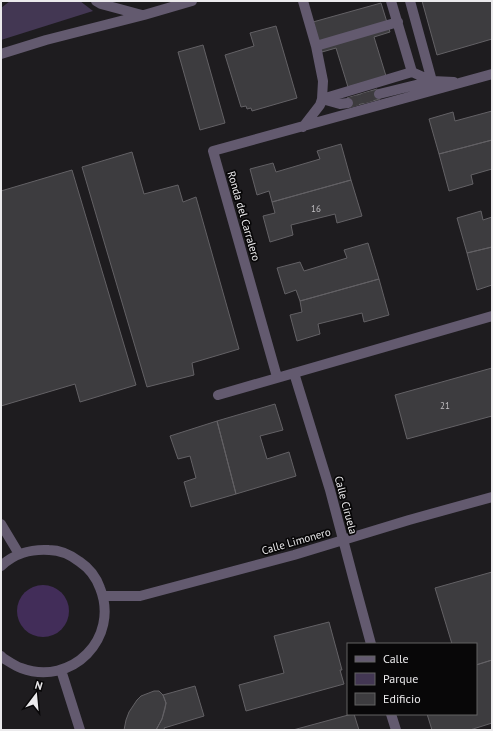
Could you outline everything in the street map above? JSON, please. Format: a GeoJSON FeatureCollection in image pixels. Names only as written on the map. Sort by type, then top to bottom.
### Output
{"type":"FeatureCollection","features":[{"type":"Feature","properties":{"kind":"street"},"geometry":{"type":"LineString","coordinates":[[96,1],[101,4],[144,15]]}},
{"type":"Feature","properties":{"kind":"street"},"geometry":{"type":"LineString","coordinates":[[1,54],[46,40],[192,1]]}},
{"type":"Feature","properties":{"kind":"street"},"geometry":{"type":"LineString","coordinates":[[303,1],[324,81],[320,105],[303,127]]}},
{"type":"Feature","properties":{"kind":"street"},"geometry":{"type":"LineString","coordinates":[[322,99],[412,72],[391,1]]}},
{"type":"Feature","properties":{"kind":"street"},"geometry":{"type":"LineString","coordinates":[[379,94],[432,81],[410,1]]}},
{"type":"Feature","properties":{"kind":"street"},"geometry":{"type":"LineString","coordinates":[[316,46],[398,22]]}},
{"type":"Feature","properties":{"kind":"street","name":"Ronda del Carralero"},"geometry":{"type":"LineString","coordinates":[[412,72],[432,81],[463,82]]}},
{"type":"Feature","properties":{"kind":"street","name":"Ronda del Carralero"},"geometry":{"type":"LineString","coordinates":[[277,378],[213,151],[492,74]]}},
{"type":"Feature","properties":{"kind":"street"},"geometry":{"type":"LineString","coordinates":[[322,99],[340,104],[348,103]]}},
{"type":"Feature","properties":{"kind":"street"},"geometry":{"type":"LineString","coordinates":[[218,395],[492,316]]}},
{"type":"Feature","properties":{"kind":"street","name":"Calle Ciruela"},"geometry":{"type":"LineString","coordinates":[[294,373],[330,490],[372,643]]}},
{"type":"Feature","properties":{"kind":"street","name":"Calle Limonero"},"geometry":{"type":"LineString","coordinates":[[104,596],[140,596],[294,555],[409,520],[492,497]]}},
{"type":"Feature","properties":{"kind":"street"},"geometry":{"type":"LineString","coordinates":[[1,524],[18,554]]}},
{"type":"Feature","properties":{"kind":"street"},"geometry":{"type":"LineString","coordinates":[[1,565],[18,554],[36,549],[54,550],[71,556],[86,566],[97,580],[104,596],[105,615],[101,633],[92,649],[78,662],[62,670],[41,673],[20,668],[1,656]]}},
{"type":"Feature","properties":{"kind":"street"},"geometry":{"type":"LineString","coordinates":[[62,670],[80,730]]}},
{"type":"Feature","properties":{"kind":"street"},"geometry":{"type":"LineString","coordinates":[[392,715],[396,730]]}},
{"type":"Feature","properties":{"kind":"green space"},"geometry":{"type":"Polygon","coordinates":[[[10,1],[80,1],[93,11],[1,40],[1,8],[10,1]]]}},
{"type":"Feature","properties":{"kind":"shaded area"},"geometry":{"type":"Polygon","coordinates":[[[43,585],[53,587],[61,593],[67,601],[69,611],[67,621],[61,629],[53,635],[43,637],[33,635],[25,629],[19,621],[17,611],[19,601],[25,593],[33,587],[43,585]]]}},
{"type":"Feature","properties":{"kind":"building"},"geometry":{"type":"Polygon","coordinates":[[[422,1],[492,1],[492,39],[437,55],[422,1]]]}},
{"type":"Feature","properties":{"kind":"building"},"geometry":{"type":"Polygon","coordinates":[[[381,3],[390,32],[374,37],[386,76],[348,87],[336,48],[322,52],[313,22],[381,3]]]}},
{"type":"Feature","properties":{"kind":"building"},"geometry":{"type":"Polygon","coordinates":[[[276,26],[297,98],[252,111],[251,108],[247,109],[246,106],[241,107],[225,55],[254,46],[250,33],[276,26]]]}},
{"type":"Feature","properties":{"kind":"building"},"geometry":{"type":"Polygon","coordinates":[[[203,45],[225,123],[200,130],[178,52],[203,45]]]}},
{"type":"Feature","properties":{"kind":"building"},"geometry":{"type":"Polygon","coordinates":[[[377,89],[380,99],[350,107],[347,98],[377,89]]]}},
{"type":"Feature","properties":{"kind":"building"},"geometry":{"type":"Polygon","coordinates":[[[492,111],[492,140],[439,154],[429,119],[453,112],[455,121],[492,111]]]}},
{"type":"Feature","properties":{"kind":"building"},"geometry":{"type":"Polygon","coordinates":[[[492,140],[492,169],[471,175],[473,184],[449,191],[439,154],[492,140]]]}},
{"type":"Feature","properties":{"kind":"building"},"geometry":{"type":"Polygon","coordinates":[[[341,144],[351,180],[272,202],[269,191],[257,195],[250,169],[273,163],[276,172],[320,159],[317,151],[341,144]]]}},
{"type":"Feature","properties":{"kind":"building"},"geometry":{"type":"Polygon","coordinates":[[[132,152],[144,194],[178,185],[183,202],[196,197],[239,349],[192,363],[194,375],[147,387],[82,167],[132,152]]]}},
{"type":"Feature","properties":{"kind":"building"},"geometry":{"type":"Polygon","coordinates":[[[72,170],[136,385],[80,402],[75,384],[1,406],[1,191],[72,170]]]}},
{"type":"Feature","properties":{"kind":"building"},"geometry":{"type":"Polygon","coordinates":[[[351,180],[362,216],[337,223],[335,214],[291,225],[293,235],[270,242],[263,216],[275,213],[272,202],[351,180]]]}},
{"type":"Feature","properties":{"kind":"building"},"geometry":{"type":"Polygon","coordinates":[[[481,211],[483,220],[492,217],[492,247],[467,253],[457,218],[481,211]]]}},
{"type":"Feature","properties":{"kind":"building"},"geometry":{"type":"Polygon","coordinates":[[[368,243],[379,279],[300,301],[296,290],[285,294],[277,268],[300,262],[304,271],[347,258],[344,250],[368,243]]]}},
{"type":"Feature","properties":{"kind":"building"},"geometry":{"type":"Polygon","coordinates":[[[492,247],[492,285],[477,290],[467,253],[492,247]]]}},
{"type":"Feature","properties":{"kind":"building"},"geometry":{"type":"Polygon","coordinates":[[[379,279],[389,315],[364,322],[362,313],[318,324],[320,334],[297,341],[290,315],[302,312],[300,301],[379,279]]]}},
{"type":"Feature","properties":{"kind":"building"},"geometry":{"type":"Polygon","coordinates":[[[492,368],[492,416],[407,439],[395,395],[492,368]]]}},
{"type":"Feature","properties":{"kind":"building"},"geometry":{"type":"Polygon","coordinates":[[[275,404],[283,430],[260,436],[267,459],[289,452],[296,476],[236,494],[217,421],[275,404]]]}},
{"type":"Feature","properties":{"kind":"building"},"geometry":{"type":"Polygon","coordinates":[[[217,421],[236,494],[191,507],[184,482],[196,478],[190,456],[178,459],[170,436],[217,421]]]}},
{"type":"Feature","properties":{"kind":"building"},"geometry":{"type":"Polygon","coordinates":[[[492,572],[492,660],[477,665],[477,643],[452,643],[435,588],[492,572]]]}},
{"type":"Feature","properties":{"kind":"building"},"geometry":{"type":"Polygon","coordinates":[[[329,622],[342,670],[340,670],[344,684],[246,711],[239,685],[284,673],[274,636],[329,622]]]}},
{"type":"Feature","properties":{"kind":"building"},"geometry":{"type":"Polygon","coordinates":[[[492,660],[492,723],[470,730],[432,730],[427,715],[477,715],[477,665],[492,660]]]}},
{"type":"Feature","properties":{"kind":"building"},"geometry":{"type":"Polygon","coordinates":[[[195,686],[204,716],[164,728],[165,730],[156,730],[165,709],[166,703],[163,695],[195,686]]]}},
{"type":"Feature","properties":{"kind":"building"},"geometry":{"type":"Polygon","coordinates":[[[154,691],[159,691],[163,695],[166,703],[162,719],[156,730],[124,730],[129,712],[137,700],[141,696],[154,691]]]}},
{"type":"Feature","properties":{"kind":"building"},"geometry":{"type":"Polygon","coordinates":[[[348,715],[354,715],[359,730],[293,730],[348,715]]]}},
{"type":"Feature","properties":{"kind":"tunnel"},"geometry":{"type":"LineString","coordinates":[[348,103],[379,94]]}}]}
